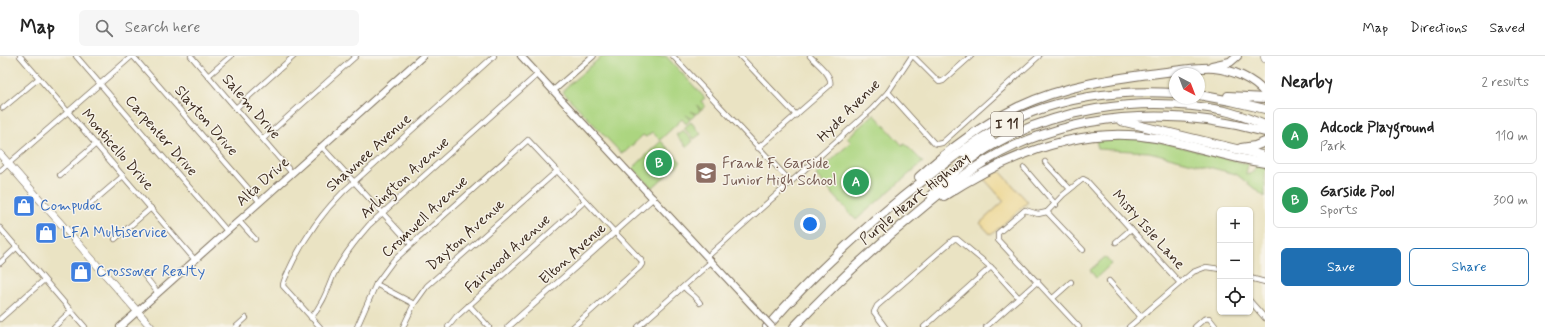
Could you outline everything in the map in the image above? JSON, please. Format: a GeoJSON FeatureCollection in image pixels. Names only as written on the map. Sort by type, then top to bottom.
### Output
{"type":"FeatureCollection","features":[{"type":"Feature","properties":{"kind":"highway"},"geometry":{"type":"LineString","coordinates":[[1200,68],[1227,63],[1237,56]]}},
{"type":"Feature","properties":{"kind":"highway"},"geometry":{"type":"LineString","coordinates":[[1205,68],[1215,68],[1232,72],[1244,77],[1262,91]]}},
{"type":"Feature","properties":{"kind":"highway"},"geometry":{"type":"LineString","coordinates":[[885,210],[949,151],[988,124],[1030,102],[1072,87],[1104,80],[1169,72]]}},
{"type":"Feature","properties":{"kind":"highway","name":"Purple Heart Highway"},"geometry":{"type":"LineString","coordinates":[[767,327],[834,257],[885,210],[985,135],[1009,122],[1040,110],[1083,98],[1112,94],[1169,93]]}},
{"type":"Feature","properties":{"kind":"highway"},"geometry":{"type":"LineString","coordinates":[[1205,96],[1265,98]]}},
{"type":"Feature","properties":{"kind":"highway"},"geometry":{"type":"LineString","coordinates":[[1205,97],[1238,102],[1265,110]]}},
{"type":"Feature","properties":{"kind":"highway"},"geometry":{"type":"LineString","coordinates":[[929,176],[962,155],[1020,127],[1061,113],[1153,100],[1196,102],[1226,107],[1265,120]]}},
{"type":"Feature","properties":{"kind":"highway"},"geometry":{"type":"LineString","coordinates":[[894,232],[963,165],[988,147],[1016,133],[1048,122],[1105,106],[1143,105],[1186,106],[1228,112],[1265,125]]}},
{"type":"Feature","properties":{"kind":"highway","name":"Purple Heart Highway"},"geometry":{"type":"LineString","coordinates":[[794,327],[839,281],[912,216],[966,173],[1012,146],[1064,128],[1112,119],[1155,117],[1188,118],[1228,123],[1265,132]]}},
{"type":"Feature","properties":{"kind":"highway"},"geometry":{"type":"LineString","coordinates":[[1112,119],[1265,156]]}},
{"type":"Feature","properties":{"kind":"highway"},"geometry":{"type":"LineString","coordinates":[[912,216],[968,181],[1010,160],[1049,145],[1088,136],[1121,134],[1148,136],[1265,163]]}},
{"type":"Feature","properties":{"kind":"highway"},"geometry":{"type":"LineString","coordinates":[[1234,148],[1248,148],[1264,143]]}},
{"type":"Feature","properties":{"kind":"main road","name":"Alta Drive"},"geometry":{"type":"LineString","coordinates":[[120,327],[423,56]]}},
{"type":"Feature","properties":{"kind":"main road"},"geometry":{"type":"LineString","coordinates":[[521,56],[772,327]]}},
{"type":"Feature","properties":{"kind":"main road"},"geometry":{"type":"LineString","coordinates":[[0,154],[151,327]]}},
{"type":"Feature","properties":{"kind":"street","name":"Monticello Drive"},"geometry":{"type":"LineString","coordinates":[[20,56],[195,260]]}},
{"type":"Feature","properties":{"kind":"street","name":"Carpenter Drive"},"geometry":{"type":"LineString","coordinates":[[76,56],[227,231]]}},
{"type":"Feature","properties":{"kind":"street"},"geometry":{"type":"LineString","coordinates":[[0,171],[132,56]]}},
{"type":"Feature","properties":{"kind":"street","name":"Slayton Drive"},"geometry":{"type":"LineString","coordinates":[[132,56],[260,202]]}},
{"type":"Feature","properties":{"kind":"street","name":"Salem Drive"},"geometry":{"type":"LineString","coordinates":[[191,56],[292,173]]}},
{"type":"Feature","properties":{"kind":"street"},"geometry":{"type":"LineString","coordinates":[[208,76],[231,56]]}},
{"type":"Feature","properties":{"kind":"street"},"geometry":{"type":"LineString","coordinates":[[236,108],[294,56]]}},
{"type":"Feature","properties":{"kind":"street"},"geometry":{"type":"LineString","coordinates":[[263,140],[356,56]]}},
{"type":"Feature","properties":{"kind":"street","name":"Shawnee Avenue"},"geometry":{"type":"LineString","coordinates":[[311,318],[283,286],[283,281],[294,259],[310,232],[332,203],[353,182],[494,56]]}},
{"type":"Feature","properties":{"kind":"street"},"geometry":{"type":"LineString","coordinates":[[553,91],[586,58],[593,56]]}},
{"type":"Feature","properties":{"kind":"street"},"geometry":{"type":"LineString","coordinates":[[673,56],[791,182]]}},
{"type":"Feature","properties":{"kind":"street"},"geometry":{"type":"LineString","coordinates":[[740,56],[796,115]]}},
{"type":"Feature","properties":{"kind":"street"},"geometry":{"type":"LineString","coordinates":[[758,148],[830,85],[831,81],[829,76],[810,56]]}},
{"type":"Feature","properties":{"kind":"street"},"geometry":{"type":"LineString","coordinates":[[913,56],[939,82],[943,81],[971,56]]}},
{"type":"Feature","properties":{"kind":"street","name":"Hyde Avenue"},"geometry":{"type":"LineString","coordinates":[[638,327],[684,287],[709,259],[871,110],[888,92],[913,56]]}},
{"type":"Feature","properties":{"kind":"street"},"geometry":{"type":"LineString","coordinates":[[888,92],[934,143],[942,143],[1039,56]]}},
{"type":"Feature","properties":{"kind":"street","name":"Arlington Avenue"},"geometry":{"type":"LineString","coordinates":[[311,318],[322,302],[333,276],[348,251],[366,229],[538,74]]}},
{"type":"Feature","properties":{"kind":"street"},"geometry":{"type":"LineString","coordinates":[[3,108],[39,78]]}},
{"type":"Feature","properties":{"kind":"street","name":"Cromwell Avenue"},"geometry":{"type":"LineString","coordinates":[[357,327],[376,284],[394,261],[411,244],[528,140],[557,170]]}},
{"type":"Feature","properties":{"kind":"street"},"geometry":{"type":"LineString","coordinates":[[60,175],[96,144]]}},
{"type":"Feature","properties":{"kind":"street"},"geometry":{"type":"LineString","coordinates":[[322,147],[411,244]]}},
{"type":"Feature","properties":{"kind":"street"},"geometry":{"type":"LineString","coordinates":[[1045,162],[1070,189],[1056,205],[1047,212],[1038,214],[1025,210],[998,233],[997,236],[998,240],[1038,281],[1079,327]]}},
{"type":"Feature","properties":{"kind":"street"},"geometry":{"type":"LineString","coordinates":[[1024,168],[1056,205]]}},
{"type":"Feature","properties":{"kind":"street"},"geometry":{"type":"LineString","coordinates":[[557,170],[641,260],[642,264],[573,327]]}},
{"type":"Feature","properties":{"kind":"street","name":"Dayton Avenue"},"geometry":{"type":"LineString","coordinates":[[403,327],[414,304],[436,278],[557,170]]}},
{"type":"Feature","properties":{"kind":"street"},"geometry":{"type":"LineString","coordinates":[[87,207],[123,176]]}},
{"type":"Feature","properties":{"kind":"street","name":"Misty Isle Lane"},"geometry":{"type":"LineString","coordinates":[[1070,189],[1083,179],[1099,194],[1180,283]]}},
{"type":"Feature","properties":{"kind":"street","name":"Elton Avenue"},"geometry":{"type":"LineString","coordinates":[[508,327],[653,198]]}},
{"type":"Feature","properties":{"kind":"street","name":"Fairwood Avenue"},"geometry":{"type":"LineString","coordinates":[[448,327],[469,305],[585,201]]}},
{"type":"Feature","properties":{"kind":"street"},"geometry":{"type":"LineString","coordinates":[[115,239],[151,208]]}},
{"type":"Feature","properties":{"kind":"street"},"geometry":{"type":"LineString","coordinates":[[1047,212],[1083,250]]}},
{"type":"Feature","properties":{"kind":"street"},"geometry":{"type":"LineString","coordinates":[[239,221],[255,239]]}},
{"type":"Feature","properties":{"kind":"street"},"geometry":{"type":"LineString","coordinates":[[0,228],[85,327]]}},
{"type":"Feature","properties":{"kind":"street"},"geometry":{"type":"LineString","coordinates":[[1116,242],[1130,229]]}},
{"type":"Feature","properties":{"kind":"street"},"geometry":{"type":"LineString","coordinates":[[885,327],[876,318],[874,312],[877,306],[954,239],[957,239],[991,268],[1019,298]]}},
{"type":"Feature","properties":{"kind":"street"},"geometry":{"type":"LineString","coordinates":[[0,263],[17,248]]}},
{"type":"Feature","properties":{"kind":"street"},"geometry":{"type":"LineString","coordinates":[[1129,327],[1180,283],[1200,269],[1211,267],[1217,268]]}},
{"type":"Feature","properties":{"kind":"street"},"geometry":{"type":"LineString","coordinates":[[924,327],[991,268]]}},
{"type":"Feature","properties":{"kind":"street"},"geometry":{"type":"LineString","coordinates":[[144,275],[158,293]]}},
{"type":"Feature","properties":{"kind":"street"},"geometry":{"type":"LineString","coordinates":[[1253,279],[1265,282]]}},
{"type":"Feature","properties":{"kind":"street"},"geometry":{"type":"LineString","coordinates":[[0,319],[44,280]]}},
{"type":"Feature","properties":{"kind":"street"},"geometry":{"type":"LineString","coordinates":[[986,327],[1038,281]]}},
{"type":"Feature","properties":{"kind":"street"},"geometry":{"type":"LineString","coordinates":[[1109,281],[1141,317]]}},
{"type":"Feature","properties":{"kind":"street"},"geometry":{"type":"LineString","coordinates":[[1053,298],[1071,282]]}},
{"type":"Feature","properties":{"kind":"street"},"geometry":{"type":"LineString","coordinates":[[376,284],[414,304]]}},
{"type":"Feature","properties":{"kind":"street"},"geometry":{"type":"LineString","coordinates":[[684,287],[690,294],[696,297],[700,304]]}},
{"type":"Feature","properties":{"kind":"street"},"geometry":{"type":"LineString","coordinates":[[1253,304],[1265,318]]}},
{"type":"Feature","properties":{"kind":"street"},"geometry":{"type":"LineString","coordinates":[[469,305],[490,327]]}},
{"type":"Feature","properties":{"kind":"street"},"geometry":{"type":"LineString","coordinates":[[54,327],[71,311]]}},
{"type":"Feature","properties":{"kind":"street"},"geometry":{"type":"LineString","coordinates":[[236,327],[246,318]]}},
{"type":"Feature","properties":{"kind":"street"},"geometry":{"type":"LineString","coordinates":[[311,318],[320,327]]}},
{"type":"Feature","properties":{"kind":"street"},"geometry":{"type":"LineString","coordinates":[[1195,327],[1204,319],[1209,318],[1216,327]]}},
{"type":"Feature","properties":{"kind":"green space"},"geometry":{"type":"Polygon","coordinates":[[[602,56],[666,56],[705,98],[701,101],[705,106],[701,110],[697,105],[700,111],[696,114],[691,111],[695,115],[691,119],[686,115],[690,120],[686,124],[682,119],[660,140],[652,132],[646,137],[643,135],[625,152],[621,153],[563,92],[565,88],[602,56]]]}},
{"type":"Feature","properties":{"kind":"green space"},"geometry":{"type":"Polygon","coordinates":[[[874,114],[902,145],[905,144],[923,162],[856,220],[816,175],[851,142],[847,138],[874,114]]]}},
{"type":"Feature","properties":{"kind":"green space"},"geometry":{"type":"Polygon","coordinates":[[[691,122],[701,134],[694,139],[684,128],[691,122]]]}},
{"type":"Feature","properties":{"kind":"green space"},"geometry":{"type":"Polygon","coordinates":[[[683,130],[693,141],[687,147],[676,135],[683,130]]]}},
{"type":"Feature","properties":{"kind":"green space"},"geometry":{"type":"Polygon","coordinates":[[[1133,138],[1165,143],[1248,164],[1246,174],[1250,174],[1254,171],[1257,157],[1265,158],[1265,197],[1236,174],[1149,152],[1098,149],[1096,139],[1133,138]]]}},
{"type":"Feature","properties":{"kind":"green space"},"geometry":{"type":"Polygon","coordinates":[[[661,141],[681,162],[652,188],[633,168],[661,141]]]}},
{"type":"Feature","properties":{"kind":"green space"},"geometry":{"type":"Polygon","coordinates":[[[1105,257],[1111,264],[1096,278],[1090,270],[1105,257]]]}},
{"type":"Feature","properties":{"kind":"sand"},"geometry":{"type":"Polygon","coordinates":[[[1000,171],[1028,202],[991,235],[980,223],[1004,201],[984,179],[1000,171]]]}},
{"type":"Feature","properties":{"kind":"water"},"geometry":{"type":"Polygon","coordinates":[[[667,152],[672,155],[667,160],[672,165],[668,169],[662,164],[663,172],[660,175],[655,174],[652,171],[652,166],[661,162],[660,160],[664,156],[666,157],[667,152]]]}},
{"type":"Feature","properties":{"kind":"place","name":"Garside Pool"},"geometry":{"type":"Point","coordinates":[659,163]}},
{"type":"Feature","properties":{"kind":"place","name":"Frank F. Garside Junior High School"},"geometry":{"type":"Point","coordinates":[706,173]}},
{"type":"Feature","properties":{"kind":"place","name":"Adcock Playground"},"geometry":{"type":"Point","coordinates":[856,182]}},
{"type":"Feature","properties":{"kind":"place","name":"Compudoc"},"geometry":{"type":"Point","coordinates":[24,206]}},
{"type":"Feature","properties":{"kind":"place","name":"LFA Multiservice"},"geometry":{"type":"Point","coordinates":[46,233]}},
{"type":"Feature","properties":{"kind":"place","name":"Crossover Realty"},"geometry":{"type":"Point","coordinates":[81,272]}}]}
